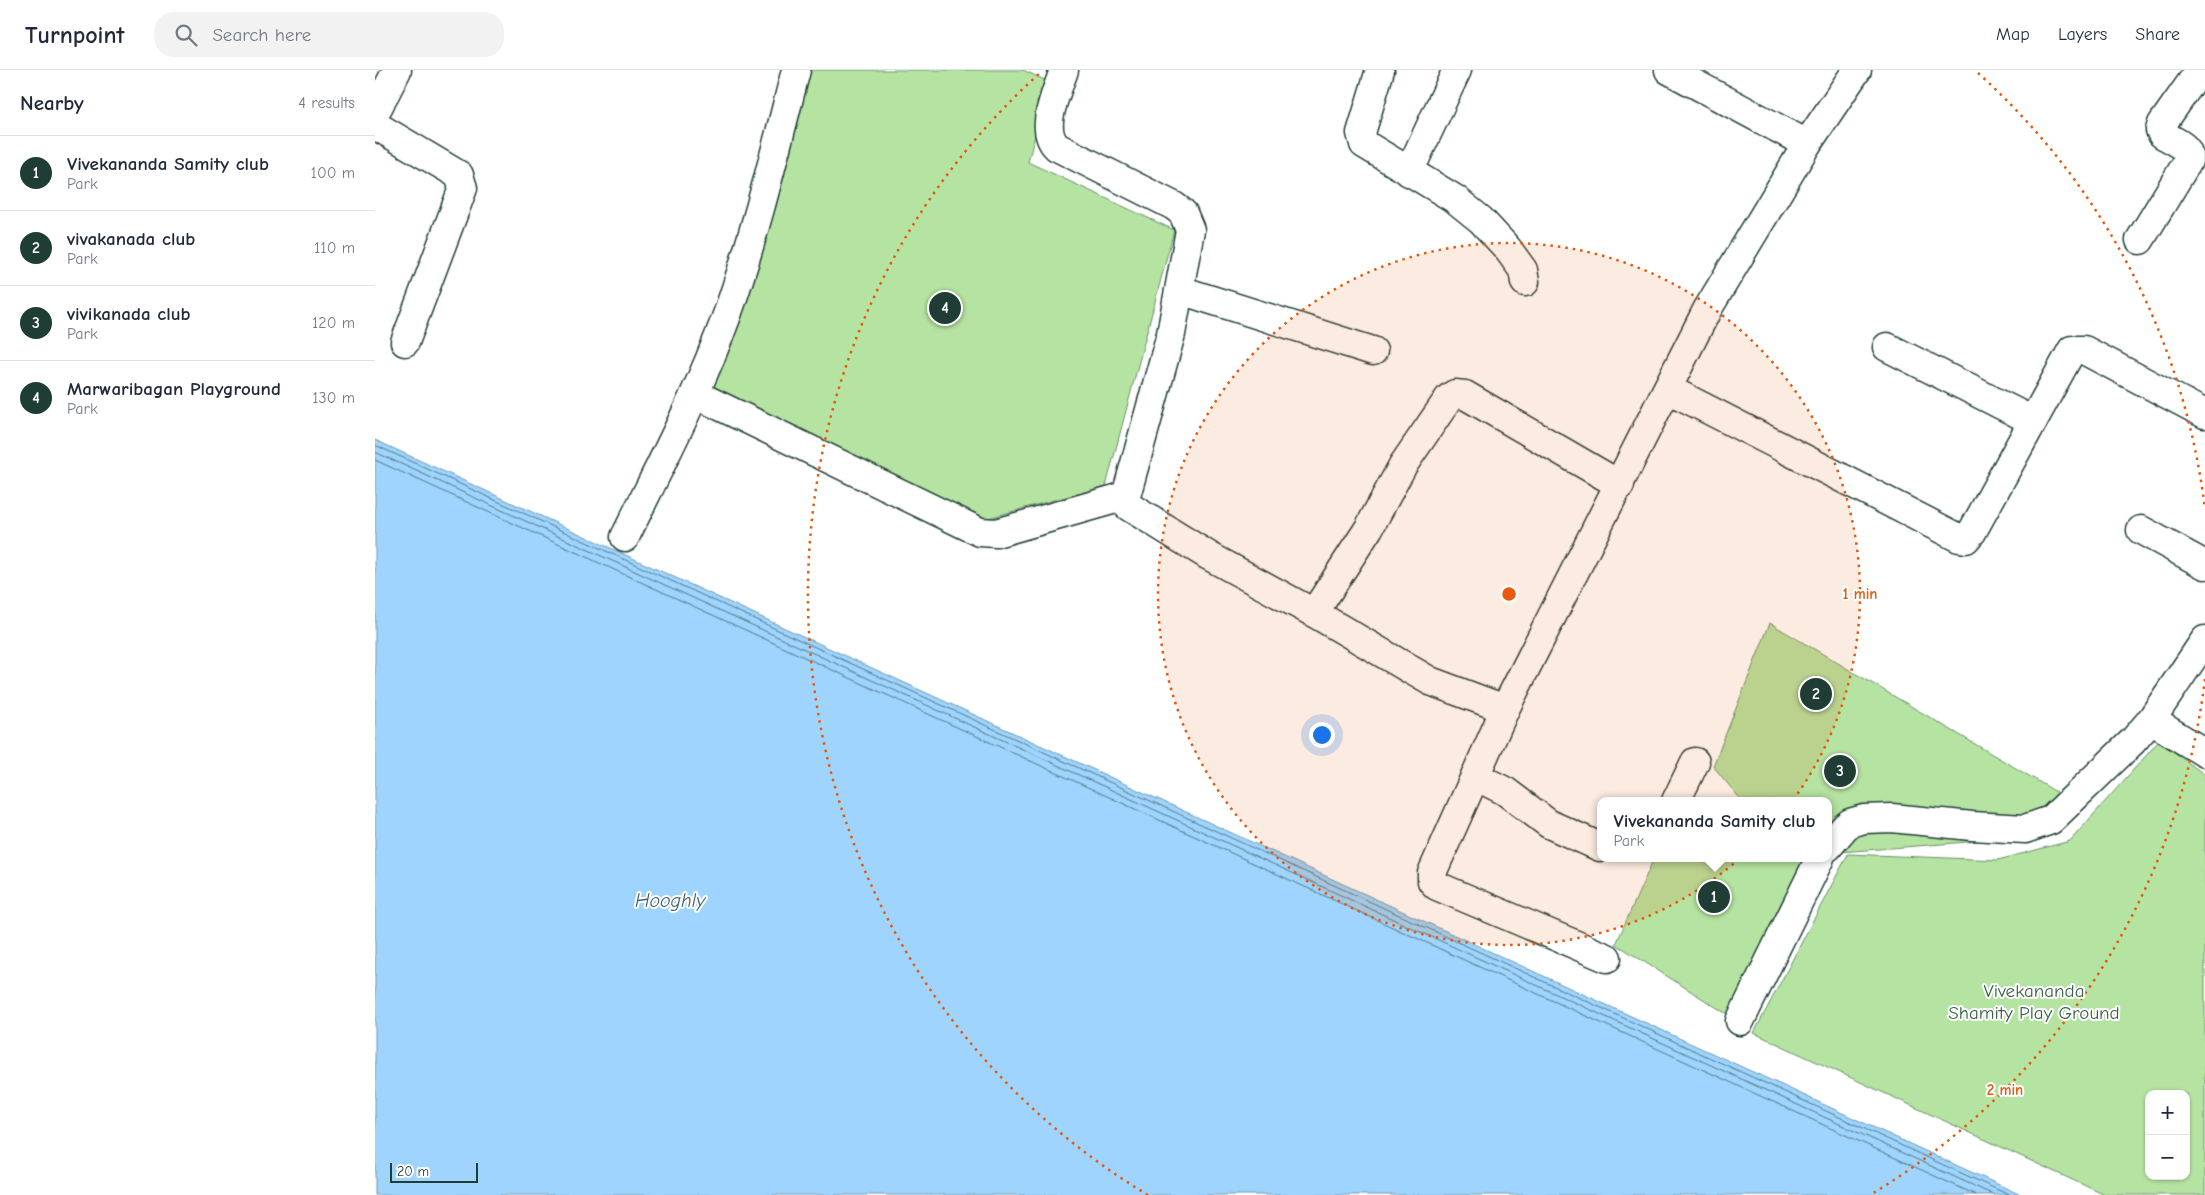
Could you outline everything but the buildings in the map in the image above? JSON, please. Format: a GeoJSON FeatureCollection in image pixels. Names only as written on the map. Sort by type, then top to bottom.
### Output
{"type":"FeatureCollection","features":[{"type":"Feature","properties":{"kind":"street"},"geometry":{"type":"LineString","coordinates":[[375,112],[397,70]]}},
{"type":"Feature","properties":{"kind":"street"},"geometry":{"type":"LineString","coordinates":[[625,537],[695,394],[727,315],[754,230],[796,70]]}},
{"type":"Feature","properties":{"kind":"street"},"geometry":{"type":"LineString","coordinates":[[1064,70],[1048,123],[1048,134],[1051,141],[1057,147],[1173,206],[1183,213],[1190,230],[1171,334],[1126,496],[1128,506],[1209,556],[1314,613],[1430,682],[1505,709]]}},
{"type":"Feature","properties":{"kind":"street"},"geometry":{"type":"LineString","coordinates":[[1380,70],[1361,133],[1361,139],[1368,148],[1455,199],[1481,220],[1507,248],[1523,270],[1525,282]]}},
{"type":"Feature","properties":{"kind":"street"},"geometry":{"type":"LineString","coordinates":[[1409,172],[1457,70]]}},
{"type":"Feature","properties":{"kind":"street"},"geometry":{"type":"LineString","coordinates":[[1669,70],[1807,144]]}},
{"type":"Feature","properties":{"kind":"street"},"geometry":{"type":"LineString","coordinates":[[1607,958],[1437,886],[1432,881],[1431,873],[1505,709],[1707,310],[1807,144],[1857,70]]}},
{"type":"Feature","properties":{"kind":"street"},"geometry":{"type":"LineString","coordinates":[[2140,240],[2188,162],[2190,154],[2188,149],[2161,134],[2160,130],[2162,124],[2200,70]]}},
{"type":"Feature","properties":{"kind":"street"},"geometry":{"type":"LineString","coordinates":[[375,126],[459,174],[463,184],[405,342]]}},
{"type":"Feature","properties":{"kind":"street"},"geometry":{"type":"LineString","coordinates":[[1180,290],[1373,351]]}},
{"type":"Feature","properties":{"kind":"street"},"geometry":{"type":"LineString","coordinates":[[1887,347],[2033,420]]}},
{"type":"Feature","properties":{"kind":"street"},"geometry":{"type":"LineString","coordinates":[[1668,389],[1959,538],[1966,538],[1973,532],[2069,352],[2076,348],[2084,350],[2205,414]]}},
{"type":"Feature","properties":{"kind":"street"},"geometry":{"type":"LineString","coordinates":[[695,394],[981,532],[996,533],[1126,496]]}},
{"type":"Feature","properties":{"kind":"street"},"geometry":{"type":"LineString","coordinates":[[1314,613],[1369,528],[1403,465],[1421,437],[1449,398],[1455,394],[1465,395],[1619,485]]}},
{"type":"Feature","properties":{"kind":"street"},"geometry":{"type":"LineString","coordinates":[[2141,530],[2205,565]]}},
{"type":"Feature","properties":{"kind":"street"},"geometry":{"type":"LineString","coordinates":[[1832,842],[1850,823],[1864,819],[1892,818],[2025,829],[2042,824],[2058,813],[2133,741],[2151,720],[2205,640]]}},
{"type":"Feature","properties":{"kind":"street"},"geometry":{"type":"LineString","coordinates":[[2151,720],[2205,753]]}},
{"type":"Feature","properties":{"kind":"street"},"geometry":{"type":"LineString","coordinates":[[1678,797],[1695,762]]}},
{"type":"Feature","properties":{"kind":"street"},"geometry":{"type":"LineString","coordinates":[[1475,776],[1505,791],[1549,824],[1597,846]]}},
{"type":"Feature","properties":{"kind":"street"},"geometry":{"type":"LineString","coordinates":[[1740,1021],[1818,862]]}},
{"type":"Feature","properties":{"kind":"green space"},"geometry":{"type":"Polygon","coordinates":[[[808,70],[1023,70],[1049,82],[1028,162],[1174,230],[1106,486],[981,520],[712,387],[808,70]]]}},
{"type":"Feature","properties":{"kind":"green space"},"geometry":{"type":"Polygon","coordinates":[[[1770,623],[2063,796],[1980,841],[1832,853],[1832,797],[1739,797],[1713,766],[1770,623]]]}},
{"type":"Feature","properties":{"kind":"green space","name":"Vivekananda Shamity Play Ground"},"geometry":{"type":"Polygon","coordinates":[[[2159,741],[2205,775],[2205,1195],[2105,1195],[1754,1033],[1848,854],[1998,860],[2070,841],[2159,741]]]}},
{"type":"Feature","properties":{"kind":"green space"},"geometry":{"type":"Polygon","coordinates":[[[1652,862],[1808,862],[1730,1016],[1616,944],[1652,862]]]}},
{"type":"Feature","properties":{"kind":"water","name":"Hooghly"},"geometry":{"type":"Polygon","coordinates":[[[375,440],[2021,1195],[375,1195],[375,440]]]}},
{"type":"Feature","properties":{"kind":"place","name":"Marwaribagan Playground"},"geometry":{"type":"Point","coordinates":[945,308]}},
{"type":"Feature","properties":{"kind":"place","name":"vivakanada club"},"geometry":{"type":"Point","coordinates":[1816,694]}},
{"type":"Feature","properties":{"kind":"place","name":"vivikanada club"},"geometry":{"type":"Point","coordinates":[1840,771]}},
{"type":"Feature","properties":{"kind":"place","name":"Vivekananda Samity club"},"geometry":{"type":"Point","coordinates":[1714,897]}}]}
